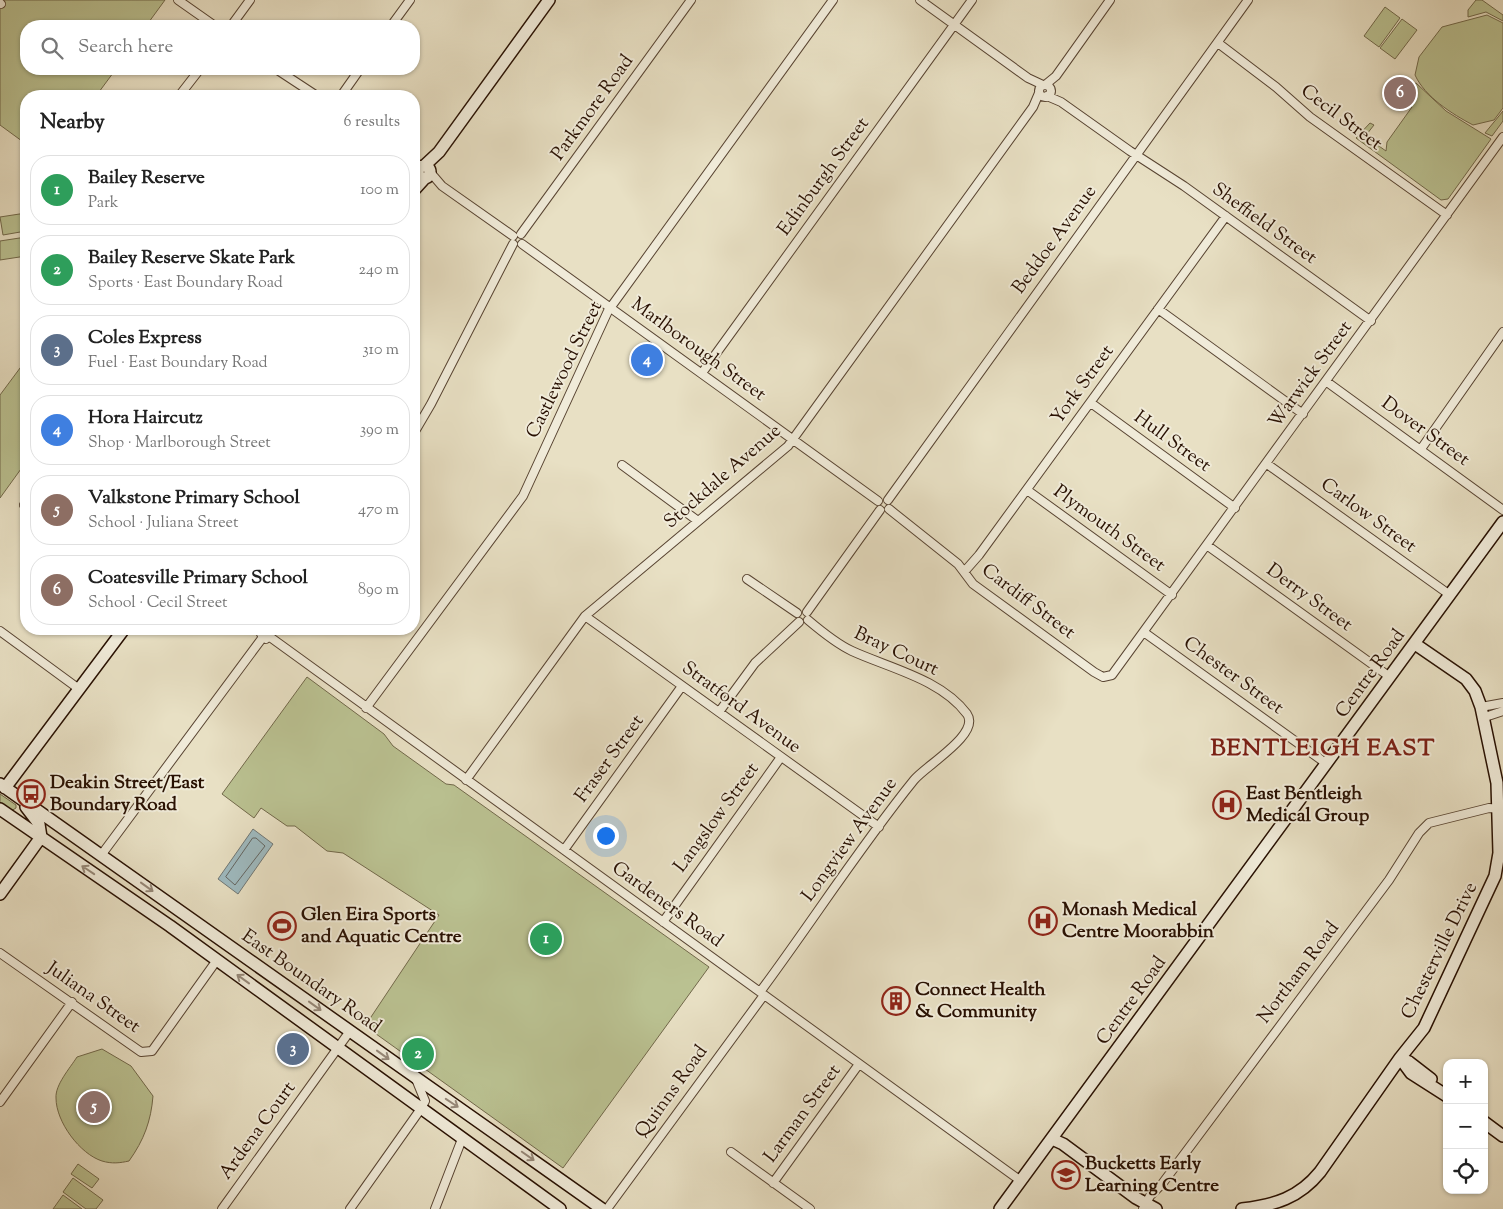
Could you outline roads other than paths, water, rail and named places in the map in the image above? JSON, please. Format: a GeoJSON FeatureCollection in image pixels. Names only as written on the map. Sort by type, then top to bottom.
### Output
{"type":"FeatureCollection","features":[{"type":"Feature","properties":{"kind":"main road"},"geometry":{"type":"LineString","coordinates":[[422,171],[439,152],[549,0]]}},
{"type":"Feature","properties":{"kind":"main road","name":"Centre Road"},"geometry":{"type":"LineString","coordinates":[[1000,1209],[1450,595],[1501,530]]}},
{"type":"Feature","properties":{"kind":"main road"},"geometry":{"type":"LineString","coordinates":[[3,786],[120,635]]}},
{"type":"Feature","properties":{"kind":"main road","name":"Chesterville Drive"},"geometry":{"type":"LineString","coordinates":[[1242,1209],[1280,1202],[1307,1186],[1403,1061],[1434,1010],[1490,888],[1502,854],[1501,808],[1493,757],[1484,714],[1475,691],[1466,679],[1415,644]]}},
{"type":"Feature","properties":{"kind":"main road","name":"East Boundary Road"},"geometry":{"type":"LineString","coordinates":[[3,786],[102,854],[416,1079],[602,1209]]}},
{"type":"Feature","properties":{"kind":"main road"},"geometry":{"type":"LineString","coordinates":[[13,818],[21,799]]}},
{"type":"Feature","properties":{"kind":"main road"},"geometry":{"type":"LineString","coordinates":[[0,894],[41,837],[39,824],[21,799]]}},
{"type":"Feature","properties":{"kind":"main road","name":"East Boundary Road"},"geometry":{"type":"LineString","coordinates":[[0,809],[217,960],[420,1110],[560,1209]]}},
{"type":"Feature","properties":{"kind":"main road","name":"Chesterville Drive"},"geometry":{"type":"LineString","coordinates":[[1273,1209],[1296,1200],[1316,1184],[1439,1011],[1503,870]]}},
{"type":"Feature","properties":{"kind":"main road"},"geometry":{"type":"LineString","coordinates":[[1403,1061],[1443,1091]]}},
{"type":"Feature","properties":{"kind":"main road"},"geometry":{"type":"LineString","coordinates":[[1488,1125],[1503,1136]]}},
{"type":"Feature","properties":{"kind":"main road"},"geometry":{"type":"LineString","coordinates":[[1052,1139],[1059,1148],[1146,1208]]}},
{"type":"Feature","properties":{"kind":"street"},"geometry":{"type":"LineString","coordinates":[[178,0],[206,20]]}},
{"type":"Feature","properties":{"kind":"street"},"geometry":{"type":"LineString","coordinates":[[236,20],[250,0]]}},
{"type":"Feature","properties":{"kind":"street"},"geometry":{"type":"LineString","coordinates":[[395,20],[410,0]]}},
{"type":"Feature","properties":{"kind":"street","name":"Parkmore Road"},"geometry":{"type":"LineString","coordinates":[[420,423],[432,404],[516,238],[691,0]]}},
{"type":"Feature","properties":{"kind":"street","name":"Castlewood Street"},"geometry":{"type":"LineString","coordinates":[[366,708],[521,499],[611,307],[834,0]]}},
{"type":"Feature","properties":{"kind":"street"},"geometry":{"type":"LineString","coordinates":[[920,0],[1045,91]]}},
{"type":"Feature","properties":{"kind":"street","name":"Edinburgh Street"},"geometry":{"type":"LineString","coordinates":[[702,373],[972,0]]}},
{"type":"Feature","properties":{"kind":"street","name":"Stockdale Avenue"},"geometry":{"type":"LineString","coordinates":[[466,780],[585,616],[778,454],[793,439],[1110,0]]}},
{"type":"Feature","properties":{"kind":"street","name":"Beddoe Avenue"},"geometry":{"type":"LineString","coordinates":[[888,500],[1248,0]]}},
{"type":"Feature","properties":{"kind":"street","name":"Cecil Street"},"geometry":{"type":"LineString","coordinates":[[1218,43],[1276,87],[1310,117],[1447,215]]}},
{"type":"Feature","properties":{"kind":"street"},"geometry":{"type":"LineString","coordinates":[[184,90],[195,75]]}},
{"type":"Feature","properties":{"kind":"street"},"geometry":{"type":"LineString","coordinates":[[285,75],[308,90]]}},
{"type":"Feature","properties":{"kind":"street"},"geometry":{"type":"LineString","coordinates":[[345,90],[356,75]]}},
{"type":"Feature","properties":{"kind":"street","name":"Sheffield Street"},"geometry":{"type":"LineString","coordinates":[[1045,91],[1137,156],[1184,186],[1371,321]]}},
{"type":"Feature","properties":{"kind":"street","name":"Warwick Street"},"geometry":{"type":"LineString","coordinates":[[1145,633],[1503,137]]}},
{"type":"Feature","properties":{"kind":"street"},"geometry":{"type":"LineString","coordinates":[[422,171],[516,238]]}},
{"type":"Feature","properties":{"kind":"street","name":"York Street"},"geometry":{"type":"LineString","coordinates":[[964,572],[979,555],[1027,490],[1226,216]]}},
{"type":"Feature","properties":{"kind":"street","name":"Marlborough Street"},"geometry":{"type":"LineString","coordinates":[[516,238],[878,501]]}},
{"type":"Feature","properties":{"kind":"street"},"geometry":{"type":"LineString","coordinates":[[1158,309],[1303,414]]}},
{"type":"Feature","properties":{"kind":"street"},"geometry":{"type":"LineString","coordinates":[[1421,449],[1503,332]]}},
{"type":"Feature","properties":{"kind":"street","name":"Dover Street"},"geometry":{"type":"LineString","coordinates":[[1327,382],[1503,510]]}},
{"type":"Feature","properties":{"kind":"street","name":"Hull Street"},"geometry":{"type":"LineString","coordinates":[[1090,403],[1235,508]]}},
{"type":"Feature","properties":{"kind":"street","name":"Carlow Street"},"geometry":{"type":"LineString","coordinates":[[1267,464],[1450,595]]}},
{"type":"Feature","properties":{"kind":"street"},"geometry":{"type":"LineString","coordinates":[[622,465],[698,521]]}},
{"type":"Feature","properties":{"kind":"street","name":"Plymouth Street"},"geometry":{"type":"LineString","coordinates":[[1027,490],[1172,595]]}},
{"type":"Feature","properties":{"kind":"street"},"geometry":{"type":"LineString","coordinates":[[884,498],[888,500],[889,509],[886,511],[880,510],[877,505],[878,501],[884,498]]}},
{"type":"Feature","properties":{"kind":"street","name":"Cardiff Street"},"geometry":{"type":"LineString","coordinates":[[889,509],[958,564],[973,584],[1103,677],[1115,672],[1145,633]]}},
{"type":"Feature","properties":{"kind":"street"},"geometry":{"type":"LineString","coordinates":[[799,622],[803,624],[880,510]]}},
{"type":"Feature","properties":{"kind":"street","name":"Derry Street"},"geometry":{"type":"LineString","coordinates":[[1208,546],[1390,677]]}},
{"type":"Feature","properties":{"kind":"street"},"geometry":{"type":"LineString","coordinates":[[747,578],[797,613],[799,622]]}},
{"type":"Feature","properties":{"kind":"street"},"geometry":{"type":"LineString","coordinates":[[797,613],[803,611],[808,616]]}},
{"type":"Feature","properties":{"kind":"street","name":"Stratford Avenue"},"geometry":{"type":"LineString","coordinates":[[585,616],[879,827]]}},
{"type":"Feature","properties":{"kind":"street","name":"Bray Court"},"geometry":{"type":"LineString","coordinates":[[808,616],[849,650],[931,684],[968,715]]}},
{"type":"Feature","properties":{"kind":"street"},"geometry":{"type":"LineString","coordinates":[[719,712],[755,663],[799,622]]}},
{"type":"Feature","properties":{"kind":"street"},"geometry":{"type":"LineString","coordinates":[[0,631],[79,689]]}},
{"type":"Feature","properties":{"kind":"street","name":"Chester Street"},"geometry":{"type":"LineString","coordinates":[[1145,633],[1327,764]]}},
{"type":"Feature","properties":{"kind":"street"},"geometry":{"type":"LineString","coordinates":[[102,854],[263,635]]}},
{"type":"Feature","properties":{"kind":"street","name":"Gardeners Road"},"geometry":{"type":"LineString","coordinates":[[269,635],[366,708],[1021,1180]]}},
{"type":"Feature","properties":{"kind":"street","name":"Fraser Street"},"geometry":{"type":"LineString","coordinates":[[564,850],[682,686]]}},
{"type":"Feature","properties":{"kind":"street"},"geometry":{"type":"LineString","coordinates":[[1484,714],[1503,703]]}},
{"type":"Feature","properties":{"kind":"street"},"geometry":{"type":"LineString","coordinates":[[1484,714],[1503,711]]}},
{"type":"Feature","properties":{"kind":"street","name":"Longview Avenue"},"geometry":{"type":"LineString","coordinates":[[762,994],[915,778],[967,731],[970,724],[968,715]]}},
{"type":"Feature","properties":{"kind":"street","name":"Langslow Street"},"geometry":{"type":"LineString","coordinates":[[662,922],[781,757]]}},
{"type":"Feature","properties":{"kind":"street","name":"Northam Road"},"geometry":{"type":"LineString","coordinates":[[1146,1208],[1389,880],[1422,830],[1440,819],[1501,808]]}},
{"type":"Feature","properties":{"kind":"street","name":"Juliana Street"},"geometry":{"type":"LineString","coordinates":[[0,953],[141,1052],[152,1051],[217,960]]}},
{"type":"Feature","properties":{"kind":"street","name":"Quinns Road"},"geometry":{"type":"LineString","coordinates":[[607,1209],[762,994]]}},
{"type":"Feature","properties":{"kind":"street"},"geometry":{"type":"LineString","coordinates":[[0,1102],[72,1002]]}},
{"type":"Feature","properties":{"kind":"street","name":"Ardena Court"},"geometry":{"type":"LineString","coordinates":[[222,1209],[350,1031]]}},
{"type":"Feature","properties":{"kind":"street","name":"Larman Street"},"geometry":{"type":"LineString","coordinates":[[773,1183],[859,1064]]}},
{"type":"Feature","properties":{"kind":"street"},"geometry":{"type":"LineString","coordinates":[[350,1209],[420,1110],[424,1101],[416,1079]]}},
{"type":"Feature","properties":{"kind":"street"},"geometry":{"type":"LineString","coordinates":[[435,1209],[462,1139]]}},
{"type":"Feature","properties":{"kind":"street"},"geometry":{"type":"LineString","coordinates":[[731,1152],[810,1209]]}},
{"type":"Feature","properties":{"kind":"water"},"geometry":{"type":"Polygon","coordinates":[[[253,829],[273,844],[238,894],[218,879],[253,829]]]}},
{"type":"Feature","properties":{"kind":"place","name":"Coatesville Primary School"},"geometry":{"type":"Point","coordinates":[1400,93]}},
{"type":"Feature","properties":{"kind":"place","name":"Hora Haircutz"},"geometry":{"type":"Point","coordinates":[647,360]}},
{"type":"Feature","properties":{"kind":"place","name":"Deakin Street/East Boundary Road"},"geometry":{"type":"Point","coordinates":[31,794]}},
{"type":"Feature","properties":{"kind":"place","name":"East Bentleigh Medical Group"},"geometry":{"type":"Point","coordinates":[1227,805]}},
{"type":"Feature","properties":{"kind":"place","name":"Monash Medical Centre Moorabbin"},"geometry":{"type":"Point","coordinates":[1043,921]}},
{"type":"Feature","properties":{"kind":"place","name":"Glen Eira Sports and Aquatic Centre"},"geometry":{"type":"Point","coordinates":[282,926]}},
{"type":"Feature","properties":{"kind":"place","name":"Bailey Reserve"},"geometry":{"type":"Point","coordinates":[546,939]}},
{"type":"Feature","properties":{"kind":"place","name":"Connect Health & Community"},"geometry":{"type":"Point","coordinates":[896,1001]}},
{"type":"Feature","properties":{"kind":"place","name":"Coles Express"},"geometry":{"type":"Point","coordinates":[293,1049]}},
{"type":"Feature","properties":{"kind":"place","name":"Bailey Reserve Skate Park"},"geometry":{"type":"Point","coordinates":[418,1054]}},
{"type":"Feature","properties":{"kind":"place","name":"Valkstone Primary School"},"geometry":{"type":"Point","coordinates":[94,1107]}},
{"type":"Feature","properties":{"kind":"place","name":"Bucketts Early Learning Centre"},"geometry":{"type":"Point","coordinates":[1066,1175]}},
{"type":"Feature","properties":{"kind":"district","name":"BENTLEIGH EAST"},"geometry":{"type":"Point","coordinates":[1323,749]}}]}
